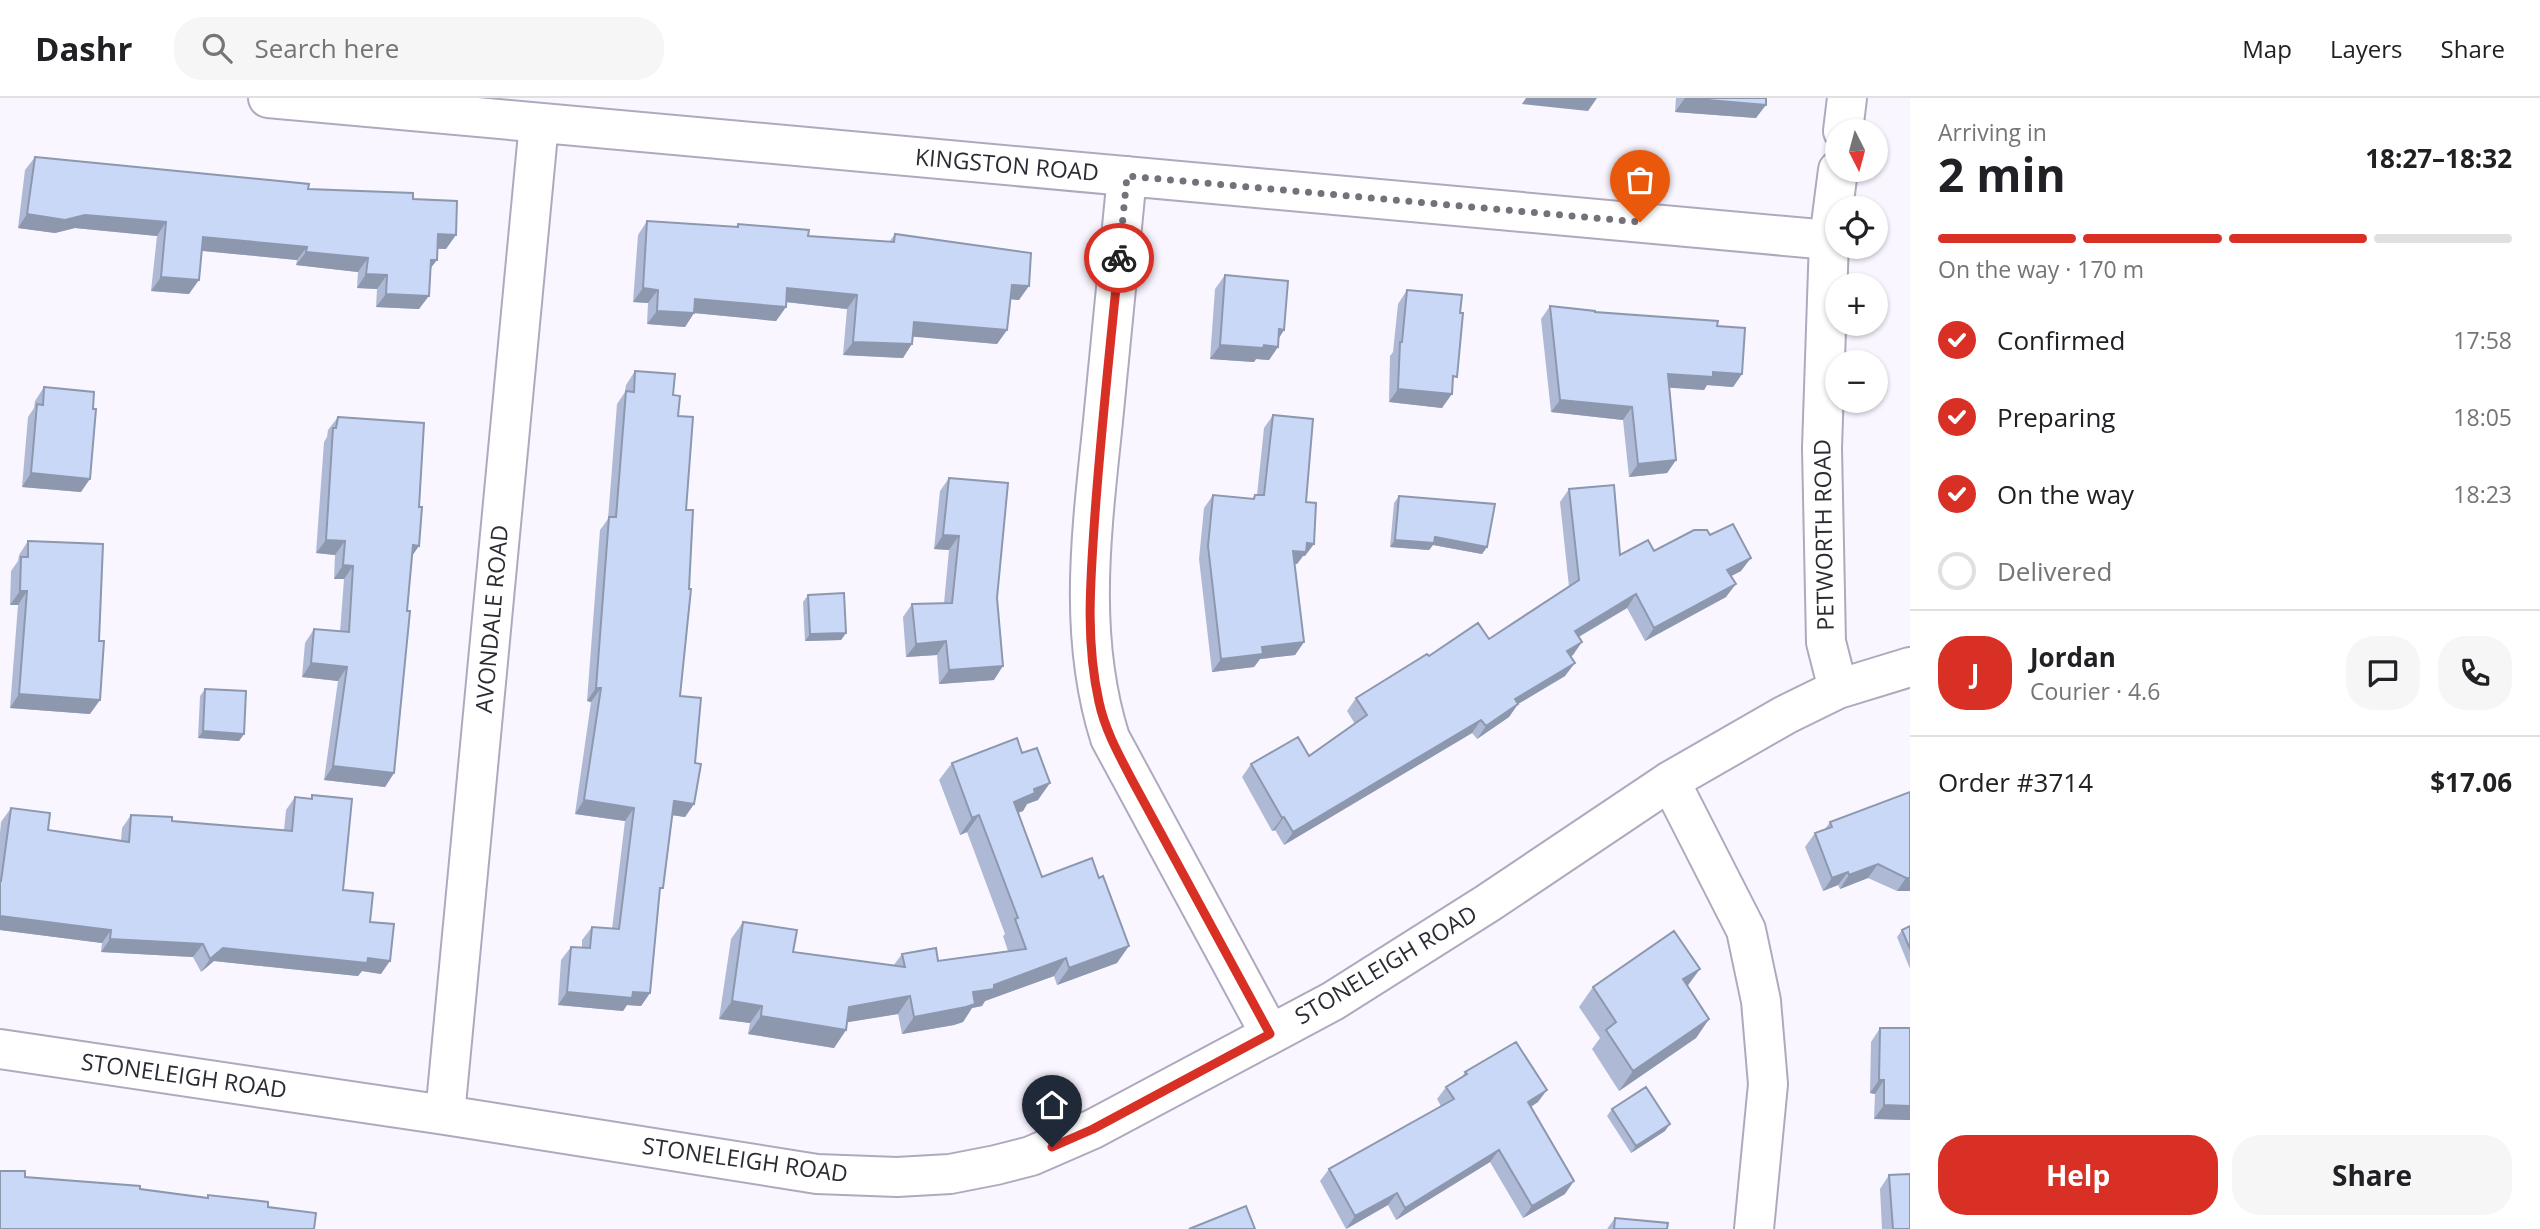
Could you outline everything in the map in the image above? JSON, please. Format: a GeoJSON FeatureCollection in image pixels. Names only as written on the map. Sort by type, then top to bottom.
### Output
{"type":"FeatureCollection","features":[{"type":"Feature","properties":{"kind":"street","name":"KINGSTON ROAD"},"geometry":{"type":"LineString","coordinates":[[268,98],[1825,240]]}},
{"type":"Feature","properties":{"kind":"street"},"geometry":{"type":"LineString","coordinates":[[1844,119],[1847,98]]}},
{"type":"Feature","properties":{"kind":"street","name":"AVONDALE ROAD"},"geometry":{"type":"LineString","coordinates":[[445,1115],[539,123]]}},
{"type":"Feature","properties":{"kind":"street"},"geometry":{"type":"LineString","coordinates":[[1127,176],[1089,597],[1093,671],[1110,738],[1270,1034]]}},
{"type":"Feature","properties":{"kind":"street","name":"PETWORTH ROAD"},"geometry":{"type":"LineString","coordinates":[[1828,259],[1822,447],[1823,574],[1826,642],[1838,689]]}},
{"type":"Feature","properties":{"kind":"street","name":"STONELEIGH ROAD"},"geometry":{"type":"LineString","coordinates":[[0,1049],[817,1174],[897,1177],[950,1174],[1031,1156],[1093,1129],[1333,1001],[1406,956],[1670,781],[1785,715],[1838,689],[1910,667]]}},
{"type":"Feature","properties":{"kind":"street"},"geometry":{"type":"LineString","coordinates":[[1670,781],[1746,930],[1761,1001],[1768,1084],[1754,1229]]}},
{"type":"Feature","properties":{"kind":"building"},"geometry":{"type":"Polygon","coordinates":[[[1685,98],[1766,98],[1766,105],[1685,98]]]}},
{"type":"Feature","properties":{"kind":"building"},"geometry":{"type":"Polygon","coordinates":[[[35,157],[309,184],[308,189],[413,193],[413,199],[457,201],[456,235],[438,234],[437,260],[431,260],[429,296],[386,294],[387,275],[366,274],[368,258],[306,252],[307,247],[203,237],[199,280],[161,277],[166,222],[85,215],[65,220],[27,214],[35,157]]]}},
{"type":"Feature","properties":{"kind":"building"},"geometry":{"type":"Polygon","coordinates":[[[647,221],[809,230],[808,236],[894,242],[895,234],[1031,253],[1029,286],[1012,285],[1007,330],[914,322],[912,344],[853,342],[857,295],[787,288],[786,307],[695,299],[694,313],[657,311],[658,290],[643,288],[647,221]]]}},
{"type":"Feature","properties":{"kind":"building"},"geometry":{"type":"Polygon","coordinates":[[[1225,275],[1288,281],[1284,330],[1279,329],[1278,347],[1220,345],[1225,275]]]}},
{"type":"Feature","properties":{"kind":"building"},"geometry":{"type":"Polygon","coordinates":[[[1407,290],[1462,295],[1457,377],[1453,376],[1452,394],[1398,389],[1400,342],[1407,290]]]}},
{"type":"Feature","properties":{"kind":"building"},"geometry":{"type":"Polygon","coordinates":[[[1550,306],[1718,321],[1717,326],[1745,328],[1742,374],[1713,372],[1713,377],[1668,374],[1676,460],[1638,464],[1632,407],[1560,400],[1550,306]]]}},
{"type":"Feature","properties":{"kind":"building"},"geometry":{"type":"Polygon","coordinates":[[[635,371],[675,374],[673,395],[680,396],[678,416],[693,417],[686,510],[693,510],[691,589],[680,696],[701,698],[695,763],[701,764],[694,804],[674,801],[663,888],[660,888],[650,993],[633,992],[632,998],[567,992],[571,947],[590,948],[592,927],[619,929],[634,808],[584,800],[601,688],[596,688],[609,517],[616,517],[626,391],[634,392],[635,371]]]}},
{"type":"Feature","properties":{"kind":"building"},"geometry":{"type":"Polygon","coordinates":[[[44,387],[94,392],[93,409],[96,409],[90,479],[31,473],[37,404],[43,405],[44,387]]]}},
{"type":"Feature","properties":{"kind":"building"},"geometry":{"type":"Polygon","coordinates":[[[1273,415],[1313,419],[1306,502],[1316,503],[1314,544],[1307,543],[1306,552],[1293,551],[1304,642],[1262,647],[1263,654],[1221,659],[1208,546],[1213,495],[1254,499],[1255,495],[1264,495],[1273,415]]]}},
{"type":"Feature","properties":{"kind":"building"},"geometry":{"type":"Polygon","coordinates":[[[338,417],[424,423],[419,546],[413,545],[407,611],[410,611],[394,773],[333,766],[347,667],[311,663],[314,629],[349,632],[353,566],[343,565],[345,541],[326,540],[333,428],[336,428],[338,417]]]}},
{"type":"Feature","properties":{"kind":"building"},"geometry":{"type":"Polygon","coordinates":[[[949,478],[1008,483],[997,598],[1003,666],[949,670],[946,641],[916,644],[912,604],[952,603],[959,536],[943,535],[949,478]]]}},
{"type":"Feature","properties":{"kind":"building"},"geometry":{"type":"Polygon","coordinates":[[[1614,485],[1620,555],[1648,540],[1654,551],[1694,530],[1707,530],[1710,535],[1733,524],[1751,558],[1727,570],[1736,584],[1654,628],[1636,594],[1575,631],[1582,642],[1567,651],[1575,663],[1515,699],[1518,704],[1486,726],[1481,720],[1293,832],[1251,764],[1298,737],[1309,756],[1367,715],[1356,698],[1427,654],[1429,656],[1478,623],[1489,639],[1579,580],[1569,489],[1614,485]]]}},
{"type":"Feature","properties":{"kind":"building"},"geometry":{"type":"Polygon","coordinates":[[[1399,496],[1495,504],[1487,547],[1435,537],[1434,543],[1395,540],[1399,496]]]}},
{"type":"Feature","properties":{"kind":"building"},"geometry":{"type":"Polygon","coordinates":[[[28,541],[103,544],[99,641],[104,641],[100,700],[19,694],[27,591],[20,591],[21,557],[28,557],[28,541]]]}},
{"type":"Feature","properties":{"kind":"building"},"geometry":{"type":"Polygon","coordinates":[[[844,593],[846,633],[810,634],[808,595],[844,593]]]}},
{"type":"Feature","properties":{"kind":"building"},"geometry":{"type":"Polygon","coordinates":[[[205,689],[246,691],[244,734],[203,731],[205,689]]]}},
{"type":"Feature","properties":{"kind":"building"},"geometry":{"type":"Polygon","coordinates":[[[1017,738],[1022,753],[1037,748],[1050,783],[1034,789],[1035,793],[1014,802],[1042,877],[1092,858],[1099,878],[1103,876],[1129,946],[1069,968],[1066,958],[994,985],[994,989],[973,992],[975,1004],[966,1007],[914,1017],[910,996],[849,1007],[846,1030],[761,1016],[762,1006],[732,1001],[743,922],[797,930],[793,952],[905,967],[902,954],[936,948],[938,961],[1026,949],[1015,919],[1018,918],[979,815],[972,818],[952,763],[1017,738]]]}},
{"type":"Feature","properties":{"kind":"building"},"geometry":{"type":"Polygon","coordinates":[[[1910,792],[1910,878],[1878,864],[1832,878],[1815,833],[1832,827],[1830,822],[1910,792]]]}},
{"type":"Feature","properties":{"kind":"building"},"geometry":{"type":"Polygon","coordinates":[[[312,795],[352,799],[343,890],[373,893],[370,922],[394,924],[390,961],[368,958],[367,963],[223,948],[210,959],[203,944],[110,939],[111,930],[0,916],[0,881],[11,808],[50,813],[48,830],[129,842],[131,815],[292,831],[295,797],[312,799],[312,795]]]}},
{"type":"Feature","properties":{"kind":"building"},"geometry":{"type":"Polygon","coordinates":[[[1910,926],[1910,949],[1902,930],[1910,926]]]}},
{"type":"Feature","properties":{"kind":"building"},"geometry":{"type":"Polygon","coordinates":[[[1674,931],[1700,969],[1683,979],[1709,1019],[1633,1071],[1606,1030],[1616,1022],[1593,987],[1674,931]]]}},
{"type":"Feature","properties":{"kind":"building"},"geometry":{"type":"Polygon","coordinates":[[[1880,1028],[1910,1028],[1910,1106],[1884,1105],[1884,1080],[1879,1080],[1880,1028]]]}},
{"type":"Feature","properties":{"kind":"building"},"geometry":{"type":"Polygon","coordinates":[[[1516,1042],[1547,1090],[1528,1102],[1574,1181],[1532,1206],[1499,1150],[1405,1208],[1397,1193],[1355,1216],[1329,1169],[1454,1099],[1446,1087],[1467,1074],[1465,1072],[1516,1042]]]}},
{"type":"Feature","properties":{"kind":"building"},"geometry":{"type":"Polygon","coordinates":[[[1646,1087],[1670,1124],[1636,1146],[1612,1109],[1646,1087]]]}},
{"type":"Feature","properties":{"kind":"building"},"geometry":{"type":"Polygon","coordinates":[[[0,1171],[25,1171],[25,1177],[140,1186],[140,1189],[208,1198],[208,1195],[268,1202],[268,1207],[316,1213],[314,1229],[0,1229],[0,1171]]]}},
{"type":"Feature","properties":{"kind":"building"},"geometry":{"type":"Polygon","coordinates":[[[1910,1174],[1910,1229],[1893,1229],[1889,1175],[1910,1174]]]}},
{"type":"Feature","properties":{"kind":"building"},"geometry":{"type":"Polygon","coordinates":[[[1246,1206],[1255,1229],[1189,1229],[1246,1206]]]}},
{"type":"Feature","properties":{"kind":"building"},"geometry":{"type":"Polygon","coordinates":[[[1615,1218],[1668,1223],[1667,1229],[1614,1229],[1615,1218]]]}},
{"type":"Feature","properties":{"kind":"way so far"},"geometry":{"type":"LineString","coordinates":[[1119,258],[1127,176],[1640,222]]}},
{"type":"Feature","properties":{"kind":"route"},"geometry":{"type":"LineString","coordinates":[[1052,1147],[1093,1129],[1270,1034],[1110,738],[1093,671],[1089,597],[1119,258]]}}]}
